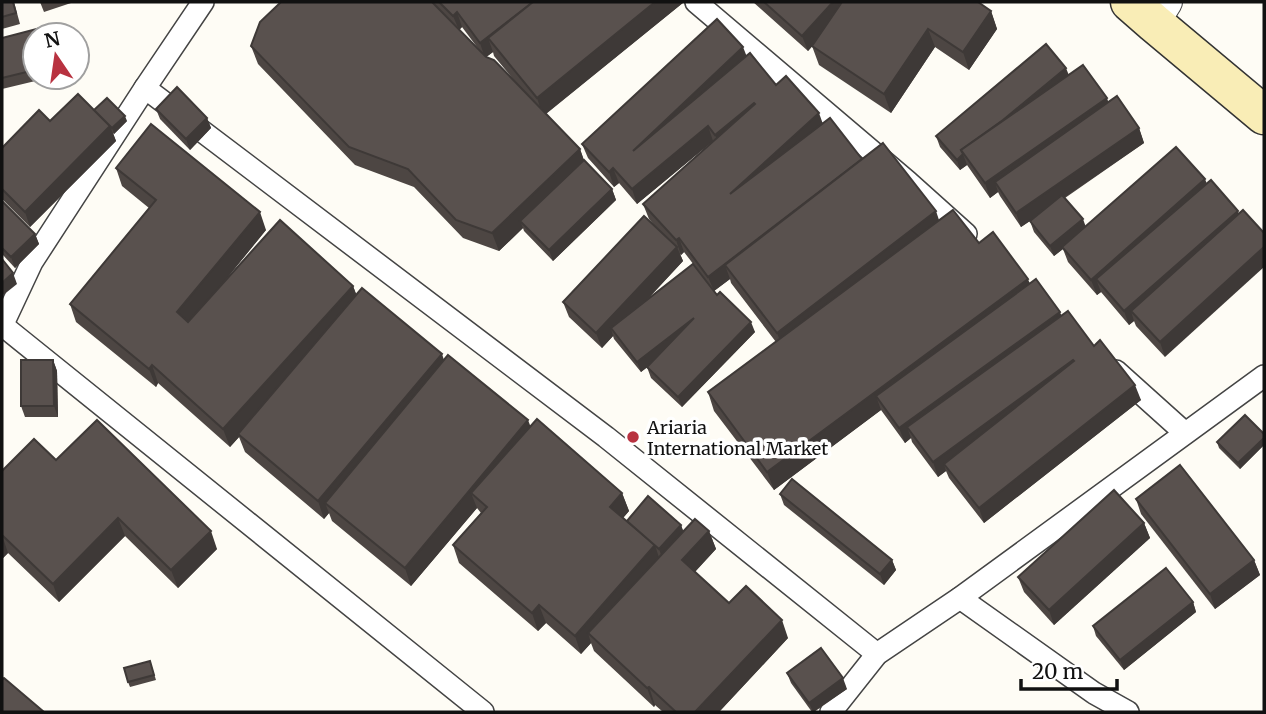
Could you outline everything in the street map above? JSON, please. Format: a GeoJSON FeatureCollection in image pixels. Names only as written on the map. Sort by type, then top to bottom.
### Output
{"type":"FeatureCollection","features":[{"type":"Feature","properties":{"kind":"main road"},"geometry":{"type":"LineString","coordinates":[[1150,9],[1264,115]]}},
{"type":"Feature","properties":{"kind":"street"},"geometry":{"type":"LineString","coordinates":[[203,2],[32,262],[2,326],[483,712]]}},
{"type":"Feature","properties":{"kind":"street"},"geometry":{"type":"LineString","coordinates":[[696,2],[908,182],[980,247]]}},
{"type":"Feature","properties":{"kind":"street"},"geometry":{"type":"LineString","coordinates":[[145,88],[606,437],[877,654]]}},
{"type":"Feature","properties":{"kind":"street"},"geometry":{"type":"LineString","coordinates":[[1103,359],[1185,433]]}},
{"type":"Feature","properties":{"kind":"street"},"geometry":{"type":"LineString","coordinates":[[831,712],[877,654],[960,598],[1264,376]]}},
{"type":"Feature","properties":{"kind":"street"},"geometry":{"type":"LineString","coordinates":[[960,598],[1094,693],[1128,712]]}},
{"type":"Feature","properties":{"kind":"building"},"geometry":{"type":"Polygon","coordinates":[[[2,2],[13,2],[16,13],[2,17],[2,2]]]}},
{"type":"Feature","properties":{"kind":"building"},"geometry":{"type":"Polygon","coordinates":[[[281,2],[432,2],[486,57],[494,60],[580,149],[492,233],[456,220],[408,169],[349,147],[251,46],[260,22],[281,2]]]}},
{"type":"Feature","properties":{"kind":"building"},"geometry":{"type":"Polygon","coordinates":[[[439,2],[533,2],[480,43],[457,12],[453,16],[439,2]]]}},
{"type":"Feature","properties":{"kind":"building"},"geometry":{"type":"Polygon","coordinates":[[[533,2],[655,2],[537,98],[488,38],[533,2]]]}},
{"type":"Feature","properties":{"kind":"building"},"geometry":{"type":"Polygon","coordinates":[[[764,2],[833,2],[802,36],[764,2]]]}},
{"type":"Feature","properties":{"kind":"building"},"geometry":{"type":"Polygon","coordinates":[[[842,2],[978,2],[991,11],[963,52],[928,29],[884,94],[812,46],[842,2]]]}},
{"type":"Feature","properties":{"kind":"building"},"geometry":{"type":"Polygon","coordinates":[[[717,19],[743,47],[633,151],[750,53],[776,85],[786,76],[819,113],[730,194],[830,118],[862,159],[708,277],[679,238],[676,240],[643,204],[755,104],[715,135],[708,126],[632,189],[613,168],[609,172],[582,144],[717,19]]]}},
{"type":"Feature","properties":{"kind":"building"},"geometry":{"type":"Polygon","coordinates":[[[21,33],[21,73],[2,78],[2,38],[21,33]]]}},
{"type":"Feature","properties":{"kind":"building"},"geometry":{"type":"Polygon","coordinates":[[[1046,44],[1066,68],[1003,120],[961,150],[963,154],[957,160],[936,136],[1046,44]]]}},
{"type":"Feature","properties":{"kind":"building"},"geometry":{"type":"Polygon","coordinates":[[[1083,65],[1107,98],[985,183],[961,150],[1083,65]]]}},
{"type":"Feature","properties":{"kind":"building"},"geometry":{"type":"Polygon","coordinates":[[[177,87],[207,118],[186,139],[156,109],[177,87]]]}},
{"type":"Feature","properties":{"kind":"building"},"geometry":{"type":"Polygon","coordinates":[[[78,94],[110,126],[25,212],[2,189],[2,148],[39,110],[50,121],[78,94]]]}},
{"type":"Feature","properties":{"kind":"building"},"geometry":{"type":"Polygon","coordinates":[[[1117,96],[1139,128],[1016,213],[995,182],[1117,96]]]}},
{"type":"Feature","properties":{"kind":"building"},"geometry":{"type":"Polygon","coordinates":[[[107,98],[125,116],[112,128],[94,110],[107,98]]]}},
{"type":"Feature","properties":{"kind":"building"},"geometry":{"type":"Polygon","coordinates":[[[151,124],[260,212],[177,312],[188,322],[280,220],[353,286],[223,429],[152,365],[149,369],[70,304],[156,200],[116,168],[151,124]]]}},
{"type":"Feature","properties":{"kind":"building"},"geometry":{"type":"Polygon","coordinates":[[[883,143],[936,211],[777,333],[725,265],[883,143]]]}},
{"type":"Feature","properties":{"kind":"building"},"geometry":{"type":"Polygon","coordinates":[[[1176,147],[1205,179],[1091,280],[1062,247],[1176,147]]]}},
{"type":"Feature","properties":{"kind":"building"},"geometry":{"type":"Polygon","coordinates":[[[584,160],[612,189],[549,250],[520,221],[584,160]]]}},
{"type":"Feature","properties":{"kind":"building"},"geometry":{"type":"Polygon","coordinates":[[[1211,180],[1238,211],[1124,311],[1096,279],[1211,180]]]}},
{"type":"Feature","properties":{"kind":"building"},"geometry":{"type":"Polygon","coordinates":[[[1062,195],[1083,219],[1050,246],[1030,221],[1062,195]]]}},
{"type":"Feature","properties":{"kind":"building"},"geometry":{"type":"Polygon","coordinates":[[[2,201],[35,234],[11,257],[2,248],[2,201]]]}},
{"type":"Feature","properties":{"kind":"building"},"geometry":{"type":"Polygon","coordinates":[[[953,210],[979,243],[993,232],[1028,279],[767,472],[708,392],[953,210]]]}},
{"type":"Feature","properties":{"kind":"building"},"geometry":{"type":"Polygon","coordinates":[[[1243,210],[1264,233],[1264,247],[1160,342],[1131,311],[1243,210]]]}},
{"type":"Feature","properties":{"kind":"building"},"geometry":{"type":"Polygon","coordinates":[[[644,216],[677,247],[596,333],[563,302],[644,216]]]}},
{"type":"Feature","properties":{"kind":"building"},"geometry":{"type":"Polygon","coordinates":[[[2,259],[13,273],[2,283],[2,259]]]}},
{"type":"Feature","properties":{"kind":"building"},"geometry":{"type":"Polygon","coordinates":[[[693,264],[717,295],[720,292],[751,322],[678,397],[647,367],[694,318],[637,362],[611,328],[693,264]]]}},
{"type":"Feature","properties":{"kind":"building"},"geometry":{"type":"Polygon","coordinates":[[[1036,279],[1060,312],[899,428],[876,396],[1036,279]]]}},
{"type":"Feature","properties":{"kind":"building"},"geometry":{"type":"Polygon","coordinates":[[[362,288],[442,354],[318,501],[238,434],[362,288]]]}},
{"type":"Feature","properties":{"kind":"building"},"geometry":{"type":"Polygon","coordinates":[[[1068,311],[1094,346],[1100,340],[1135,385],[979,508],[944,464],[1074,361],[933,462],[907,427],[1068,311]]]}},
{"type":"Feature","properties":{"kind":"building"},"geometry":{"type":"Polygon","coordinates":[[[448,355],[528,420],[405,568],[325,503],[448,355]]]}},
{"type":"Feature","properties":{"kind":"building"},"geometry":{"type":"Polygon","coordinates":[[[21,360],[53,360],[54,406],[21,406],[21,360]]]}},
{"type":"Feature","properties":{"kind":"building"},"geometry":{"type":"Polygon","coordinates":[[[1245,415],[1264,434],[1264,438],[1238,463],[1217,442],[1245,415]]]}},
{"type":"Feature","properties":{"kind":"building"},"geometry":{"type":"Polygon","coordinates":[[[537,419],[622,493],[610,507],[655,545],[575,636],[539,605],[532,613],[453,545],[487,507],[471,493],[537,419]]]}},
{"type":"Feature","properties":{"kind":"building"},"geometry":{"type":"Polygon","coordinates":[[[97,420],[211,531],[171,570],[118,518],[53,584],[2,535],[2,471],[34,439],[56,460],[97,420]]]}},
{"type":"Feature","properties":{"kind":"building"},"geometry":{"type":"Polygon","coordinates":[[[1180,465],[1254,560],[1210,594],[1136,499],[1180,465]]]}},
{"type":"Feature","properties":{"kind":"building"},"geometry":{"type":"Polygon","coordinates":[[[792,479],[892,560],[880,574],[780,494],[792,479]]]}},
{"type":"Feature","properties":{"kind":"building"},"geometry":{"type":"Polygon","coordinates":[[[1114,490],[1144,523],[1049,610],[1018,577],[1114,490]]]}},
{"type":"Feature","properties":{"kind":"building"},"geometry":{"type":"Polygon","coordinates":[[[648,496],[681,525],[659,549],[627,521],[648,496]]]}},
{"type":"Feature","properties":{"kind":"building"},"geometry":{"type":"Polygon","coordinates":[[[695,519],[709,531],[682,560],[729,603],[746,586],[782,620],[695,712],[676,712],[588,633],[695,519]]]}},
{"type":"Feature","properties":{"kind":"building"},"geometry":{"type":"Polygon","coordinates":[[[1166,568],[1193,602],[1120,660],[1093,626],[1166,568]]]}},
{"type":"Feature","properties":{"kind":"building"},"geometry":{"type":"Polygon","coordinates":[[[821,648],[843,678],[809,703],[787,673],[821,648]]]}},
{"type":"Feature","properties":{"kind":"building"},"geometry":{"type":"Polygon","coordinates":[[[150,661],[154,675],[128,682],[124,668],[150,661]]]}},
{"type":"Feature","properties":{"kind":"building"},"geometry":{"type":"Polygon","coordinates":[[[4,678],[44,712],[2,712],[4,678]]]}},
{"type":"Feature","properties":{"kind":"place","name":"Ariaria International Market"},"geometry":{"type":"Point","coordinates":[633,437]}}]}
